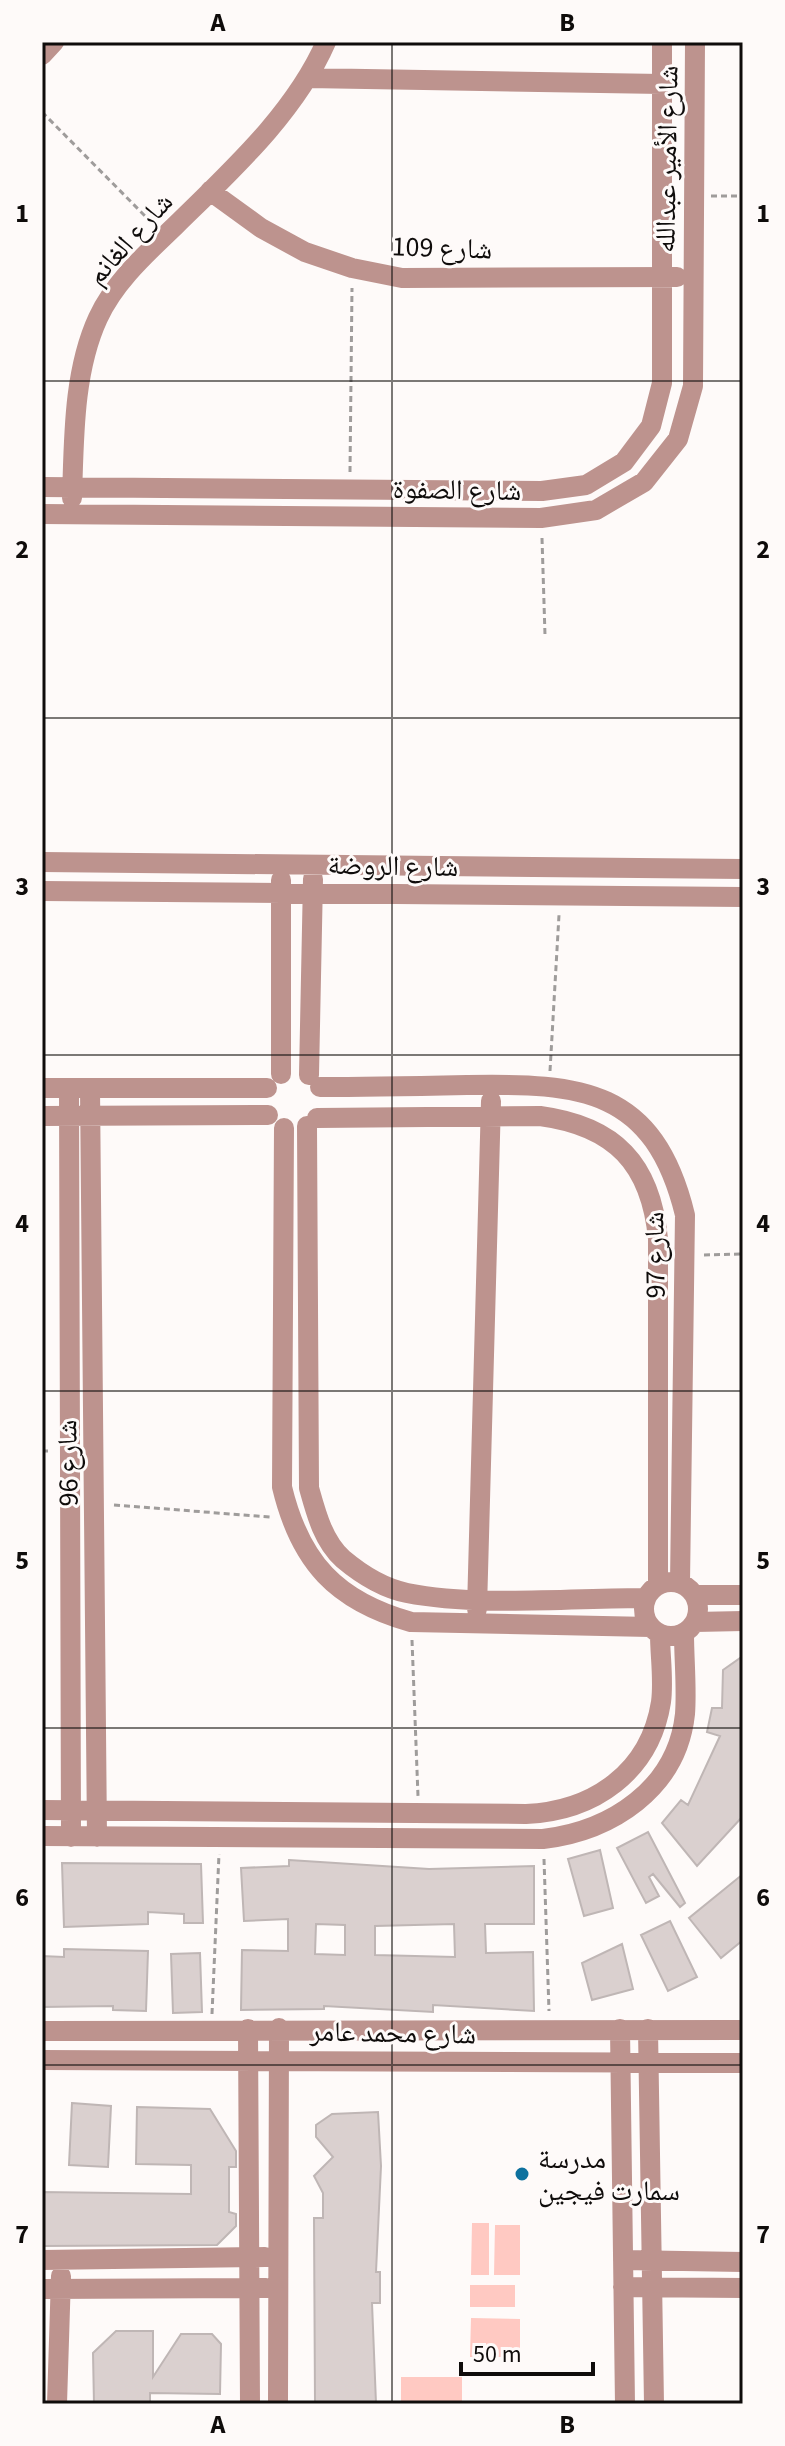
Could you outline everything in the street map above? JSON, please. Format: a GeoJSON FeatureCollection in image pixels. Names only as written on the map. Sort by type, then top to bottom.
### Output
{"type":"FeatureCollection","features":[{"type":"Feature","properties":{"kind":"street"},"geometry":{"type":"LineString","coordinates":[[42,55],[54,42]]}},
{"type":"Feature","properties":{"kind":"street","name":"شارع الغانم"},"geometry":{"type":"LineString","coordinates":[[71,514],[81,374],[91,335],[120,281],[282,113],[308,78],[326,42]]}},
{"type":"Feature","properties":{"kind":"street","name":"شارع الأمير عبدالله"},"geometry":{"type":"LineString","coordinates":[[693,277],[695,42]]}},
{"type":"Feature","properties":{"kind":"street","name":"شارع الأمير عبدالله"},"geometry":{"type":"LineString","coordinates":[[663,43],[664,277]]}},
{"type":"Feature","properties":{"kind":"street"},"geometry":{"type":"LineString","coordinates":[[308,78],[695,93]]}},
{"type":"Feature","properties":{"kind":"street","name":"شارع 109"},"geometry":{"type":"LineString","coordinates":[[210,191],[261,228],[305,252],[352,268],[402,278],[693,277]]}},
{"type":"Feature","properties":{"kind":"street","name":"شارع الصفوة"},"geometry":{"type":"LineString","coordinates":[[42,487],[350,492],[542,491],[586,485],[624,462],[651,426],[662,383],[664,277]]}},
{"type":"Feature","properties":{"kind":"street","name":"شارع الصفوة"},"geometry":{"type":"LineString","coordinates":[[42,514],[541,518],[596,510],[644,482],[678,439],[693,386],[693,277]]}},
{"type":"Feature","properties":{"kind":"street","name":"شارع الروضة"},"geometry":{"type":"LineString","coordinates":[[42,862],[743,869]]}},
{"type":"Feature","properties":{"kind":"street"},"geometry":{"type":"LineString","coordinates":[[281,864],[274,1081],[264,1102],[276,1121],[282,1487],[289,1519],[304,1549],[324,1575],[341,1590],[379,1613],[411,1622],[655,1630],[672,1637],[690,1628],[743,1621]]}},
{"type":"Feature","properties":{"kind":"street"},"geometry":{"type":"LineString","coordinates":[[314,864],[315,1081],[323,1103],[312,1122],[309,1488],[320,1525],[341,1557],[371,1580],[407,1593],[477,1598],[687,1589],[743,1595]]}},
{"type":"Feature","properties":{"kind":"street","name":"شارع الروضة"},"geometry":{"type":"LineString","coordinates":[[42,891],[743,897]]}},
{"type":"Feature","properties":{"kind":"street"},"geometry":{"type":"LineString","coordinates":[[42,1088],[274,1081],[295,1071],[315,1081]]}},
{"type":"Feature","properties":{"kind":"street","name":"شارع 97"},"geometry":{"type":"LineString","coordinates":[[315,1081],[550,1084],[590,1093],[626,1112],[655,1140],[675,1176],[685,1215],[687,1589]]}},
{"type":"Feature","properties":{"kind":"street"},"geometry":{"type":"LineString","coordinates":[[477,1625],[491,1085]]}},
{"type":"Feature","properties":{"kind":"street","name":"شارع 96"},"geometry":{"type":"LineString","coordinates":[[71,1837],[80,1089]]}},
{"type":"Feature","properties":{"kind":"street","name":"شارع 97"},"geometry":{"type":"LineString","coordinates":[[312,1122],[491,1115],[572,1120],[601,1132],[625,1152],[644,1178],[655,1207],[652,1591]]}},
{"type":"Feature","properties":{"kind":"street"},"geometry":{"type":"LineString","coordinates":[[42,1116],[312,1122]]}},
{"type":"Feature","properties":{"kind":"street","name":"شارع 96"},"geometry":{"type":"LineString","coordinates":[[80,1116],[96,1504],[97,1837]]}},
{"type":"Feature","properties":{"kind":"street"},"geometry":{"type":"LineString","coordinates":[[42,1836],[543,1839],[586,1831],[625,1812],[647,1793],[665,1770],[677,1743],[685,1715],[690,1628],[698,1604],[687,1589]]}},
{"type":"Feature","properties":{"kind":"street"},"geometry":{"type":"LineString","coordinates":[[42,1810],[548,1813],[590,1801],[609,1790],[639,1758],[657,1719],[661,1697],[655,1630],[644,1613],[652,1591]]}},
{"type":"Feature","properties":{"kind":"street","name":"شارع محمد عامر"},"geometry":{"type":"LineString","coordinates":[[42,2031],[211,2028],[743,2030]]}},
{"type":"Feature","properties":{"kind":"street"},"geometry":{"type":"LineString","coordinates":[[278,2404],[281,2288],[279,2028]]}},
{"type":"Feature","properties":{"kind":"street"},"geometry":{"type":"LineString","coordinates":[[248,2029],[252,2258],[250,2404]]}},
{"type":"Feature","properties":{"kind":"street"},"geometry":{"type":"LineString","coordinates":[[620,2029],[625,2404]]}},
{"type":"Feature","properties":{"kind":"street"},"geometry":{"type":"LineString","coordinates":[[648,2029],[654,2404]]}},
{"type":"Feature","properties":{"kind":"street","name":"شارع محمد عامر"},"geometry":{"type":"LineString","coordinates":[[42,2060],[743,2063]]}},
{"type":"Feature","properties":{"kind":"street"},"geometry":{"type":"LineString","coordinates":[[57,2404],[52,2260],[281,2257]]}},
{"type":"Feature","properties":{"kind":"street"},"geometry":{"type":"LineString","coordinates":[[623,2260],[743,2262]]}},
{"type":"Feature","properties":{"kind":"street"},"geometry":{"type":"LineString","coordinates":[[623,2287],[743,2288]]}},
{"type":"Feature","properties":{"kind":"street"},"geometry":{"type":"LineString","coordinates":[[51,2289],[281,2288]]}},
{"type":"Feature","properties":{"kind":"path"},"geometry":{"type":"LineString","coordinates":[[42,112],[165,236]]}},
{"type":"Feature","properties":{"kind":"path"},"geometry":{"type":"LineString","coordinates":[[693,197],[743,196]]}},
{"type":"Feature","properties":{"kind":"path"},"geometry":{"type":"LineString","coordinates":[[350,492],[352,268]]}},
{"type":"Feature","properties":{"kind":"path"},"geometry":{"type":"LineString","coordinates":[[541,518],[545,635]]}},
{"type":"Feature","properties":{"kind":"path"},"geometry":{"type":"LineString","coordinates":[[550,1084],[560,895]]}},
{"type":"Feature","properties":{"kind":"path"},"geometry":{"type":"LineString","coordinates":[[684,1256],[743,1254]]}},
{"type":"Feature","properties":{"kind":"path"},"geometry":{"type":"LineString","coordinates":[[96,1504],[289,1519]]}},
{"type":"Feature","properties":{"kind":"path"},"geometry":{"type":"LineString","coordinates":[[411,1622],[418,1812]]}},
{"type":"Feature","properties":{"kind":"path"},"geometry":{"type":"LineString","coordinates":[[211,2028],[220,1838]]}},
{"type":"Feature","properties":{"kind":"path"},"geometry":{"type":"LineString","coordinates":[[543,1839],[549,2029]]}},
{"type":"Feature","properties":{"kind":"shaded area"},"geometry":{"type":"Polygon","coordinates":[[[472,2223],[489,2223],[489,2275],[471,2275],[472,2223]]]}},
{"type":"Feature","properties":{"kind":"shaded area"},"geometry":{"type":"Polygon","coordinates":[[[495,2225],[520,2225],[520,2275],[494,2275],[495,2225]]]}},
{"type":"Feature","properties":{"kind":"shaded area"},"geometry":{"type":"Polygon","coordinates":[[[470,2285],[515,2285],[515,2307],[470,2307],[470,2285]]]}},
{"type":"Feature","properties":{"kind":"shaded area"},"geometry":{"type":"Polygon","coordinates":[[[471,2318],[520,2319],[520,2357],[470,2357],[471,2318]]]}},
{"type":"Feature","properties":{"kind":"shaded area"},"geometry":{"type":"Polygon","coordinates":[[[401,2377],[462,2377],[462,2404],[401,2404],[401,2377]]]}},
{"type":"Feature","properties":{"kind":"building"},"geometry":{"type":"Polygon","coordinates":[[[743,1656],[743,1816],[697,1866],[662,1823],[681,1800],[688,1805],[720,1736],[707,1732],[712,1708],[722,1708],[723,1670],[743,1656]]]}},
{"type":"Feature","properties":{"kind":"building"},"geometry":{"type":"Polygon","coordinates":[[[648,1832],[685,1903],[680,1907],[653,1874],[649,1877],[659,1896],[646,1903],[617,1848],[648,1832]]]}},
{"type":"Feature","properties":{"kind":"building"},"geometry":{"type":"Polygon","coordinates":[[[600,1850],[613,1908],[584,1916],[568,1859],[600,1850]]]}},
{"type":"Feature","properties":{"kind":"building"},"geometry":{"type":"Polygon","coordinates":[[[289,1860],[429,1869],[534,1866],[534,1924],[485,1924],[486,1953],[533,1952],[534,2011],[433,2005],[433,2012],[324,2006],[324,2009],[241,2010],[242,1950],[288,1951],[288,1919],[244,1921],[241,1868],[289,1866],[289,1860]],[[316,1924],[315,1954],[345,1955],[345,1925],[316,1924]],[[454,1924],[375,1926],[375,1955],[455,1957],[454,1924]]]}},
{"type":"Feature","properties":{"kind":"building"},"geometry":{"type":"Polygon","coordinates":[[[62,1863],[201,1864],[203,1923],[184,1923],[184,1914],[148,1912],[148,1924],[64,1927],[62,1863]]]}},
{"type":"Feature","properties":{"kind":"building"},"geometry":{"type":"Polygon","coordinates":[[[743,1874],[743,1940],[721,1958],[689,1918],[743,1874]]]}},
{"type":"Feature","properties":{"kind":"building"},"geometry":{"type":"Polygon","coordinates":[[[670,1921],[697,1977],[668,1991],[641,1935],[670,1921]]]}},
{"type":"Feature","properties":{"kind":"building"},"geometry":{"type":"Polygon","coordinates":[[[622,1944],[633,1989],[592,2000],[582,1963],[622,1944]]]}},
{"type":"Feature","properties":{"kind":"building"},"geometry":{"type":"Polygon","coordinates":[[[64,1949],[148,1951],[146,2011],[113,2010],[113,2006],[42,2007],[42,1956],[64,1957],[64,1949]]]}},
{"type":"Feature","properties":{"kind":"building"},"geometry":{"type":"Polygon","coordinates":[[[200,1953],[202,2012],[173,2013],[171,1954],[200,1953]]]}},
{"type":"Feature","properties":{"kind":"building"},"geometry":{"type":"Polygon","coordinates":[[[72,2103],[111,2106],[108,2167],[69,2165],[72,2103]]]}},
{"type":"Feature","properties":{"kind":"building"},"geometry":{"type":"Polygon","coordinates":[[[137,2107],[210,2109],[236,2151],[236,2167],[229,2167],[229,2212],[236,2214],[236,2226],[217,2245],[42,2246],[42,2192],[191,2194],[191,2165],[136,2164],[137,2107]]]}},
{"type":"Feature","properties":{"kind":"building"},"geometry":{"type":"Polygon","coordinates":[[[378,2112],[381,2166],[376,2272],[380,2272],[380,2303],[372,2303],[376,2403],[315,2404],[314,2218],[323,2218],[323,2193],[314,2176],[333,2157],[316,2137],[316,2125],[332,2114],[378,2112]]]}},
{"type":"Feature","properties":{"kind":"building"},"geometry":{"type":"Polygon","coordinates":[[[116,2331],[153,2331],[153,2377],[181,2334],[212,2334],[221,2344],[220,2394],[150,2393],[150,2404],[94,2404],[93,2353],[116,2331]]]}},
{"type":"Feature","properties":{"kind":"place","name":"مدرسة سمارت فيجين"},"geometry":{"type":"Point","coordinates":[522,2174]}}]}
